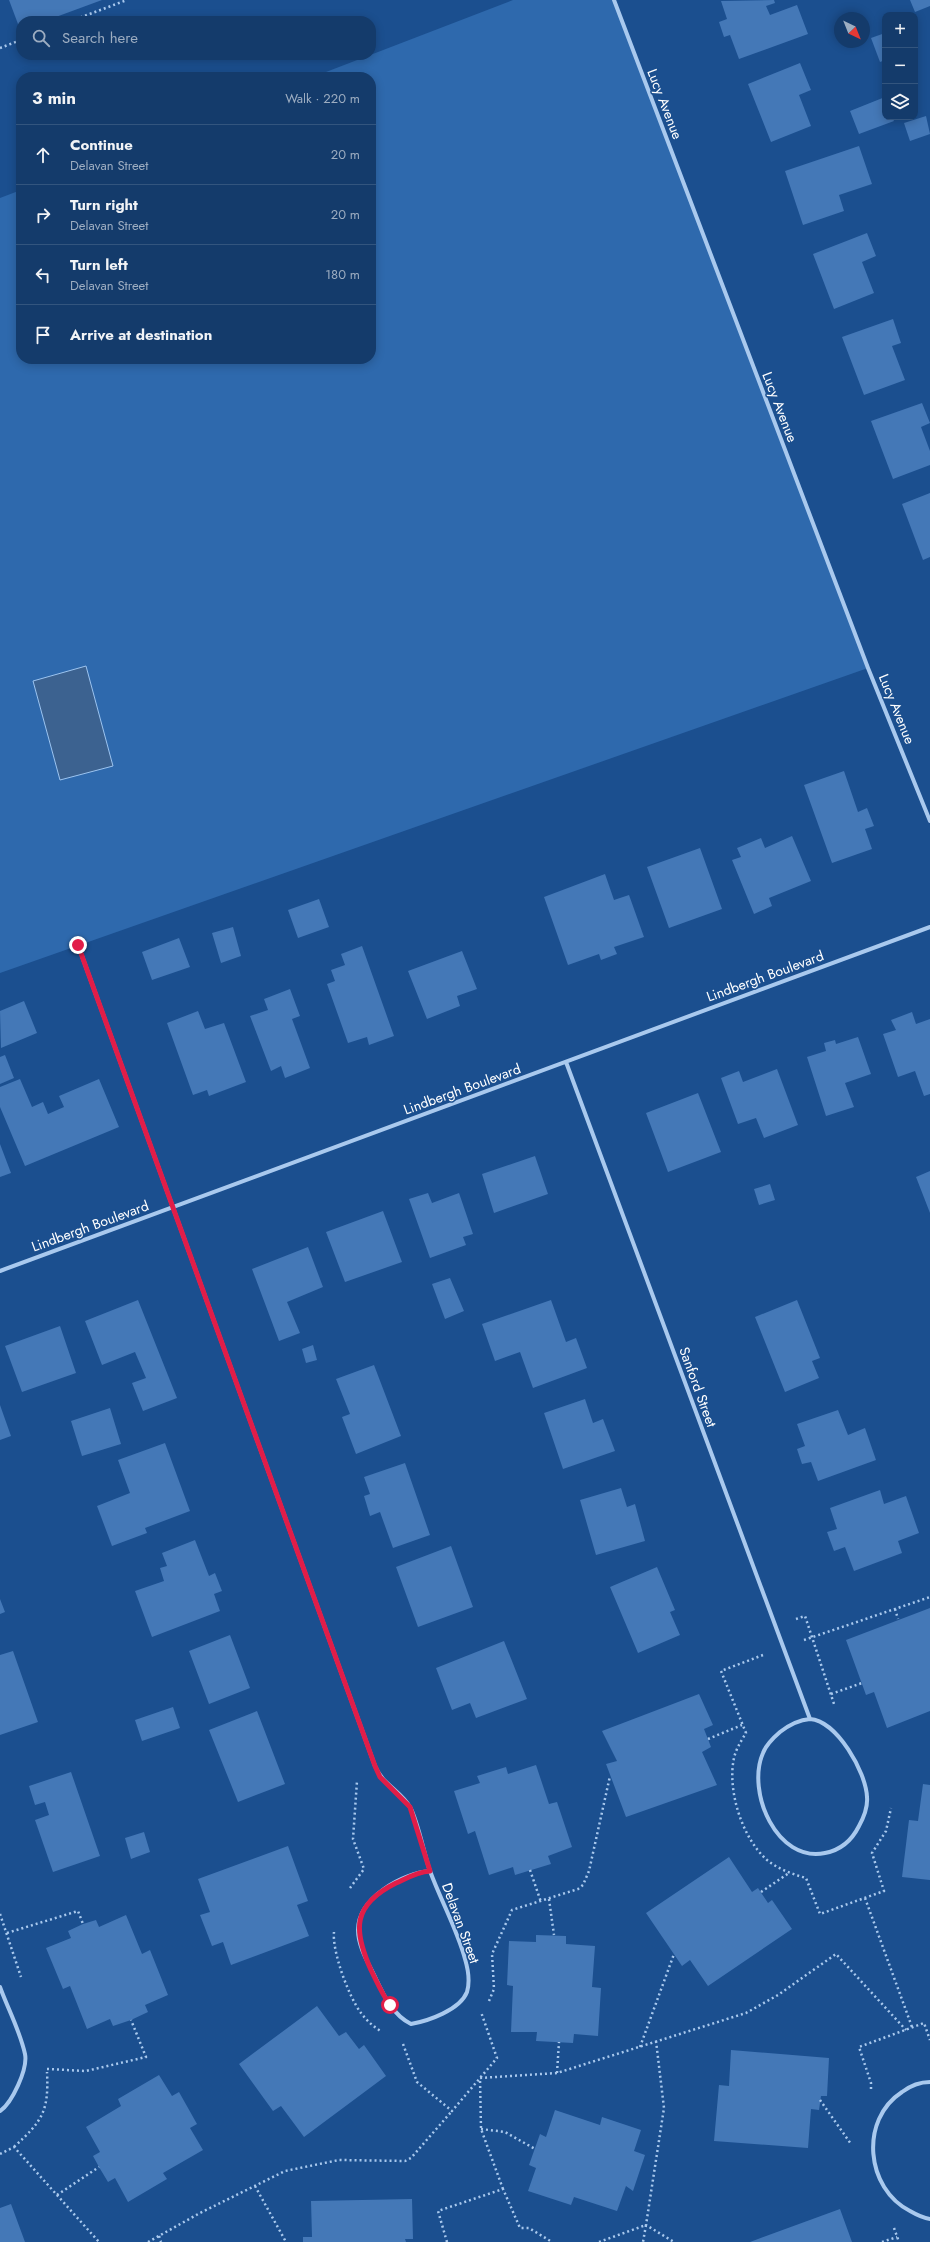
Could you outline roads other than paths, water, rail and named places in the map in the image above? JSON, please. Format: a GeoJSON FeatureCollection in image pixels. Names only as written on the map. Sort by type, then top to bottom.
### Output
{"type":"FeatureCollection","features":[{"type":"Feature","properties":{"kind":"street","name":"Lucy Avenue"},"geometry":{"type":"LineString","coordinates":[[614,0],[868,668],[930,821]]}},
{"type":"Feature","properties":{"kind":"street","name":"Lindbergh Boulevard"},"geometry":{"type":"LineString","coordinates":[[0,1270],[566,1062],[930,926]]}},
{"type":"Feature","properties":{"kind":"street","name":"Delavan Street"},"geometry":{"type":"LineString","coordinates":[[78,945],[380,1777],[410,1807],[430,1871],[465,1959],[468,1976],[468,1990],[465,1997],[452,2008],[428,2019],[411,2024],[403,2020],[384,1997],[363,1950],[358,1924],[362,1913],[377,1895],[411,1876],[420,1872],[430,1871]]}},
{"type":"Feature","properties":{"kind":"street","name":"Sanford Street"},"geometry":{"type":"LineString","coordinates":[[566,1062],[810,1719]]}},
{"type":"Feature","properties":{"kind":"street"},"geometry":{"type":"LineString","coordinates":[[810,1719],[817,1719],[825,1724],[850,1752],[862,1775],[867,1797],[863,1820],[852,1838],[838,1849],[818,1855],[808,1854],[796,1849],[777,1831],[764,1806],[758,1775],[763,1752],[769,1743],[791,1724],[810,1719]]}},
{"type":"Feature","properties":{"kind":"street"},"geometry":{"type":"LineString","coordinates":[[0,1987],[25,2055],[20,2081],[8,2105],[0,2111]]}},
{"type":"Feature","properties":{"kind":"street"},"geometry":{"type":"LineString","coordinates":[[930,2082],[911,2085],[896,2096],[881,2111],[873,2133],[877,2171],[885,2191],[895,2203],[924,2218],[930,2219]]}}]}
